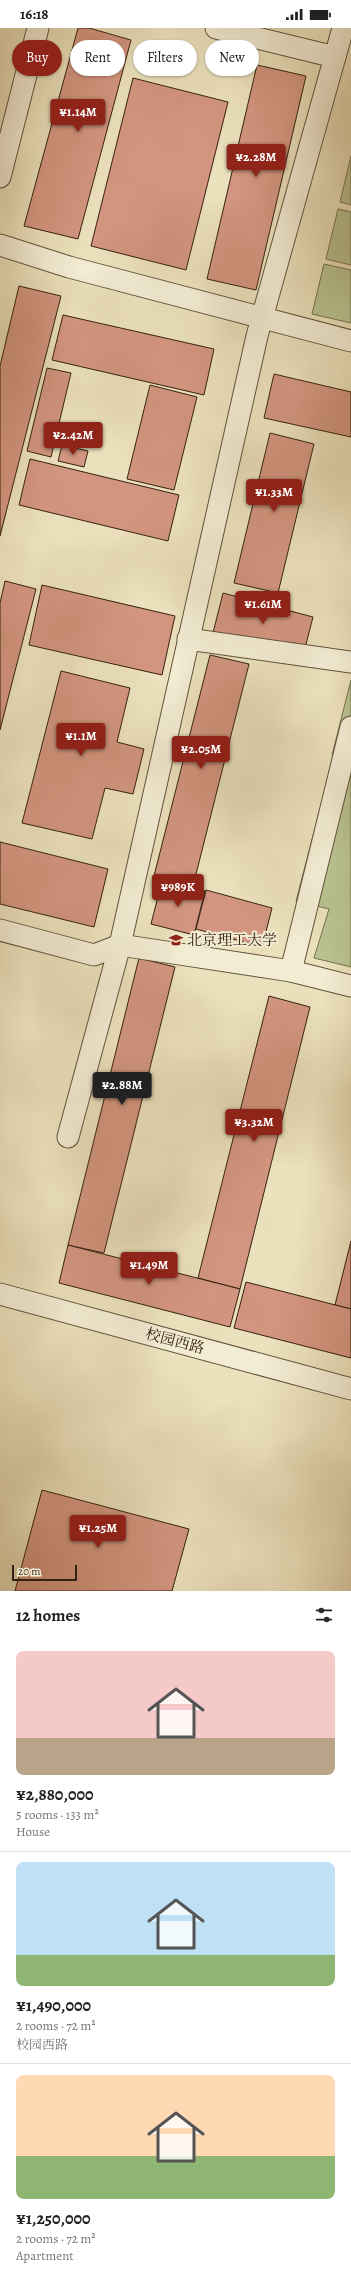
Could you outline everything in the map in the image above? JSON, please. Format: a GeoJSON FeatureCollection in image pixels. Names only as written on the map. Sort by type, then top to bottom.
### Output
{"type":"FeatureCollection","features":[{"type":"Feature","properties":{"kind":"street"},"geometry":{"type":"LineString","coordinates":[[0,176],[38,28]]}},
{"type":"Feature","properties":{"kind":"street"},"geometry":{"type":"LineString","coordinates":[[216,28],[335,57]]}},
{"type":"Feature","properties":{"kind":"street"},"geometry":{"type":"LineString","coordinates":[[68,1137],[120,945],[188,639],[262,318],[343,28]]}},
{"type":"Feature","properties":{"kind":"street"},"geometry":{"type":"LineString","coordinates":[[0,245],[69,267],[351,341]]}},
{"type":"Feature","properties":{"kind":"street"},"geometry":{"type":"LineString","coordinates":[[188,639],[351,662]]}},
{"type":"Feature","properties":{"kind":"street"},"geometry":{"type":"LineString","coordinates":[[291,971],[351,727]]}},
{"type":"Feature","properties":{"kind":"street"},"geometry":{"type":"LineString","coordinates":[[0,930],[94,955],[120,945],[291,971],[351,986]]}},
{"type":"Feature","properties":{"kind":"street","name":"校园西路"},"geometry":{"type":"LineString","coordinates":[[0,1294],[351,1389]]}},
{"type":"Feature","properties":{"kind":"green space"},"geometry":{"type":"Polygon","coordinates":[[[351,156],[351,205],[340,202],[351,156]]]}},
{"type":"Feature","properties":{"kind":"green space"},"geometry":{"type":"Polygon","coordinates":[[[338,209],[351,212],[351,265],[326,259],[338,209]]]}},
{"type":"Feature","properties":{"kind":"green space"},"geometry":{"type":"Polygon","coordinates":[[[324,264],[351,270],[351,323],[312,314],[324,264]]]}},
{"type":"Feature","properties":{"kind":"green space"},"geometry":{"type":"Polygon","coordinates":[[[351,680],[351,760],[332,755],[351,680]]]}},
{"type":"Feature","properties":{"kind":"green space"},"geometry":{"type":"Polygon","coordinates":[[[333,759],[351,764],[351,967],[314,958],[329,909],[296,901],[333,759]]]}},
{"type":"Feature","properties":{"kind":"building"},"geometry":{"type":"Polygon","coordinates":[[[78,28],[89,28],[131,40],[125,63],[125,40],[75,40],[78,28]]]}},
{"type":"Feature","properties":{"kind":"building"},"geometry":{"type":"Polygon","coordinates":[[[70,57],[70,76],[121,76],[78,239],[24,226],[70,57]]]}},
{"type":"Feature","properties":{"kind":"building"},"geometry":{"type":"Polygon","coordinates":[[[259,65],[306,76],[256,290],[207,279],[254,76],[259,76],[259,65]]]}},
{"type":"Feature","properties":{"kind":"building"},"geometry":{"type":"Polygon","coordinates":[[[133,78],[228,102],[186,270],[91,246],[133,78]]]}},
{"type":"Feature","properties":{"kind":"building"},"geometry":{"type":"Polygon","coordinates":[[[19,286],[61,296],[0,536],[0,366],[19,286]]]}},
{"type":"Feature","properties":{"kind":"building"},"geometry":{"type":"Polygon","coordinates":[[[63,315],[214,349],[204,395],[52,360],[63,315]]]}},
{"type":"Feature","properties":{"kind":"building"},"geometry":{"type":"Polygon","coordinates":[[[47,368],[71,373],[51,457],[27,451],[47,368]]]}},
{"type":"Feature","properties":{"kind":"building"},"geometry":{"type":"Polygon","coordinates":[[[274,374],[351,392],[351,437],[264,418],[274,374]]]}},
{"type":"Feature","properties":{"kind":"building"},"geometry":{"type":"Polygon","coordinates":[[[150,385],[197,397],[174,490],[127,479],[150,385]]]}},
{"type":"Feature","properties":{"kind":"building"},"geometry":{"type":"Polygon","coordinates":[[[270,433],[314,444],[278,593],[234,583],[270,433]]]}},
{"type":"Feature","properties":{"kind":"building"},"geometry":{"type":"Polygon","coordinates":[[[62,445],[88,451],[84,467],[58,461],[62,445]]]}},
{"type":"Feature","properties":{"kind":"building"},"geometry":{"type":"Polygon","coordinates":[[[30,459],[179,495],[168,541],[19,505],[30,459]]]}},
{"type":"Feature","properties":{"kind":"building"},"geometry":{"type":"Polygon","coordinates":[[[5,581],[36,589],[0,730],[0,603],[5,581]]]}},
{"type":"Feature","properties":{"kind":"building"},"geometry":{"type":"Polygon","coordinates":[[[42,585],[175,616],[162,675],[29,645],[42,585]]]}},
{"type":"Feature","properties":{"kind":"building"},"geometry":{"type":"Polygon","coordinates":[[[223,593],[313,617],[303,656],[213,633],[223,593]]]}},
{"type":"Feature","properties":{"kind":"building"},"geometry":{"type":"Polygon","coordinates":[[[210,655],[249,664],[193,886],[154,876],[210,655]]]}},
{"type":"Feature","properties":{"kind":"building"},"geometry":{"type":"Polygon","coordinates":[[[61,671],[130,688],[117,742],[144,749],[133,794],[105,788],[92,839],[22,823],[61,671]]]}},
{"type":"Feature","properties":{"kind":"building"},"geometry":{"type":"Polygon","coordinates":[[[0,842],[108,869],[94,927],[0,904],[0,842]]]}},
{"type":"Feature","properties":{"kind":"building"},"geometry":{"type":"Polygon","coordinates":[[[162,881],[205,891],[194,935],[151,924],[162,881]]]}},
{"type":"Feature","properties":{"kind":"building"},"geometry":{"type":"Polygon","coordinates":[[[206,890],[272,908],[262,947],[196,929],[206,890]]]}},
{"type":"Feature","properties":{"kind":"building"},"geometry":{"type":"Polygon","coordinates":[[[139,958],[175,967],[104,1253],[68,1245],[139,958]]]}},
{"type":"Feature","properties":{"kind":"building"},"geometry":{"type":"Polygon","coordinates":[[[269,996],[310,1007],[240,1289],[198,1278],[269,996]]]}},
{"type":"Feature","properties":{"kind":"building"},"geometry":{"type":"Polygon","coordinates":[[[351,1241],[351,1309],[335,1305],[351,1241]]]}},
{"type":"Feature","properties":{"kind":"building"},"geometry":{"type":"Polygon","coordinates":[[[68,1245],[240,1289],[230,1327],[59,1283],[68,1245]]]}},
{"type":"Feature","properties":{"kind":"building"},"geometry":{"type":"Polygon","coordinates":[[[246,1282],[351,1309],[351,1358],[234,1328],[246,1282]]]}},
{"type":"Feature","properties":{"kind":"building"},"geometry":{"type":"Polygon","coordinates":[[[42,1490],[189,1529],[172,1591],[15,1591],[42,1490]]]}},
{"type":"Feature","properties":{"kind":"place","name":"北京理工大学"},"geometry":{"type":"Point","coordinates":[176,940]}}]}
